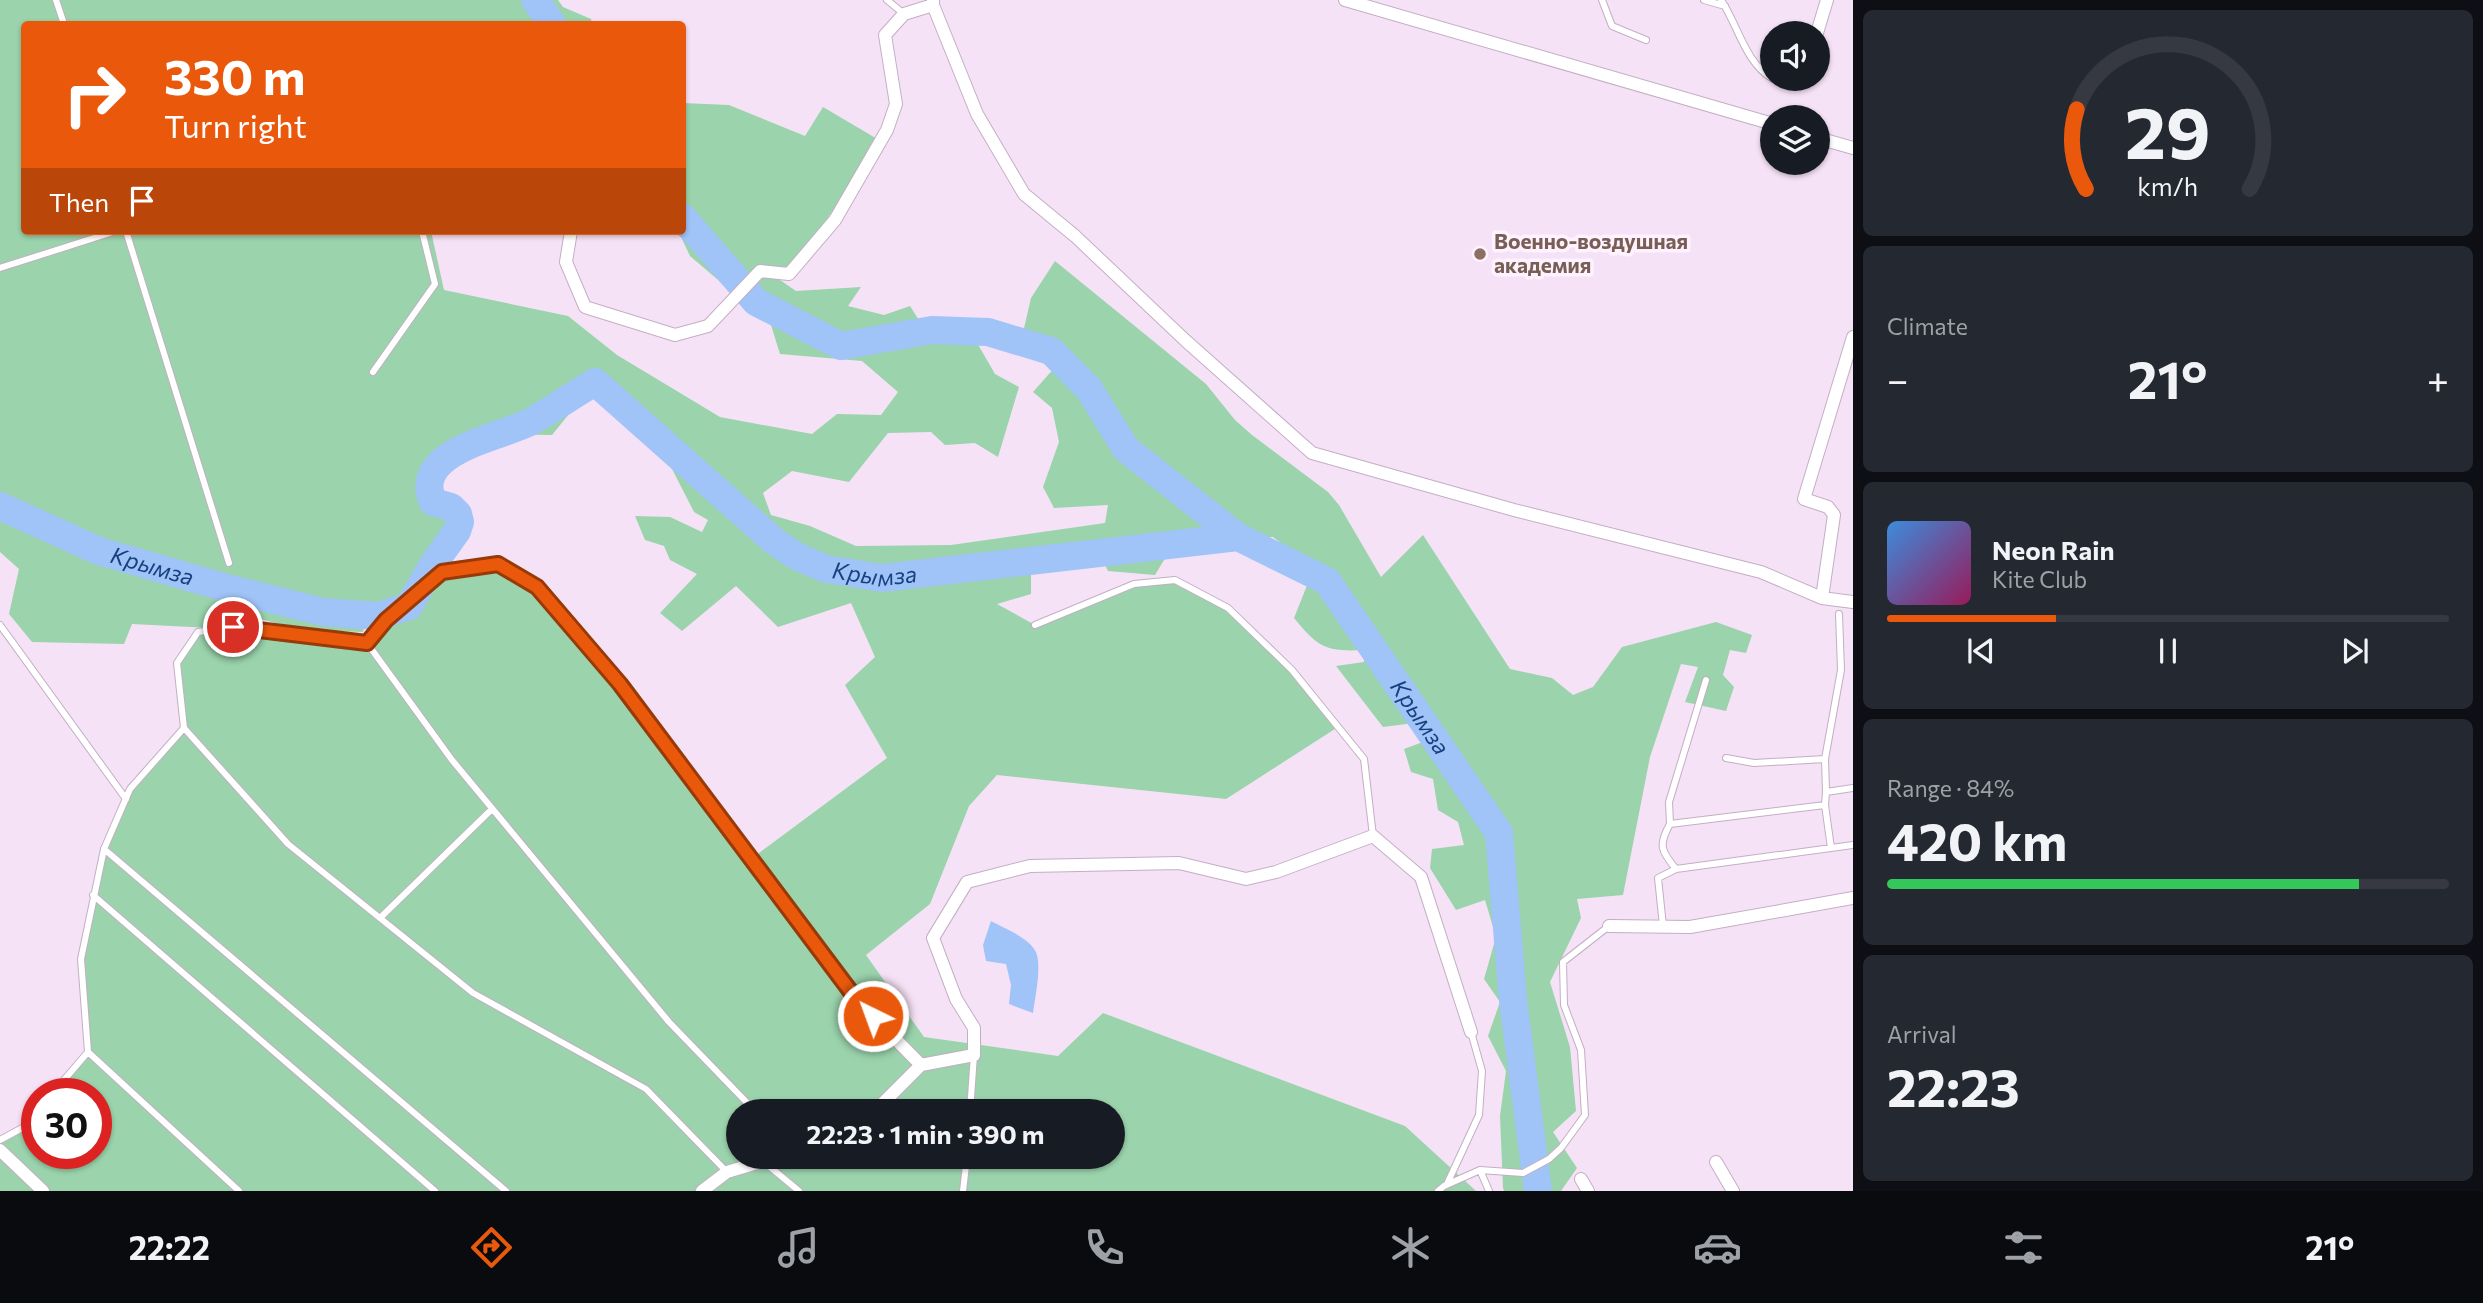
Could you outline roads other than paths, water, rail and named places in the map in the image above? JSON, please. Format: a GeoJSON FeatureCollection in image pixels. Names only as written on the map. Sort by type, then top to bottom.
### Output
{"type":"FeatureCollection","features":[{"type":"Feature","properties":{"kind":"street"},"geometry":{"type":"LineString","coordinates":[[1345,0],[1760,120]]}},
{"type":"Feature","properties":{"kind":"street"},"geometry":{"type":"LineString","coordinates":[[1821,21],[1827,0]]}},
{"type":"Feature","properties":{"kind":"street"},"geometry":{"type":"LineString","coordinates":[[571,235],[566,262],[585,307],[675,335],[708,326],[760,271],[789,274],[835,220],[887,130],[896,104],[885,35],[904,14],[933,3],[977,114],[1024,194],[1075,236],[1186,341],[1312,453],[1514,510],[1761,572],[1822,598],[1853,602]]}},
{"type":"Feature","properties":{"kind":"street"},"geometry":{"type":"LineString","coordinates":[[1830,141],[1853,148]]}},
{"type":"Feature","properties":{"kind":"street"},"geometry":{"type":"LineString","coordinates":[[1822,598],[1834,515],[1828,507],[1804,499],[1853,337]]}},
{"type":"Feature","properties":{"kind":"street"},"geometry":{"type":"LineString","coordinates":[[367,643],[386,620],[442,572],[498,564],[537,587],[620,684],[857,1000],[921,1065]]}},
{"type":"Feature","properties":{"kind":"street"},"geometry":{"type":"LineString","coordinates":[[887,1099],[921,1065],[974,1055],[974,1028],[956,999],[933,938],[967,882],[1030,866],[1179,863],[1246,879],[1276,872],[1373,836],[1421,877],[1471,1032]]}},
{"type":"Feature","properties":{"kind":"street"},"geometry":{"type":"LineString","coordinates":[[1609,926],[1690,927],[1853,898]]}},
{"type":"Feature","properties":{"kind":"street"},"geometry":{"type":"LineString","coordinates":[[0,1150],[43,1191]]}},
{"type":"Feature","properties":{"kind":"street"},"geometry":{"type":"LineString","coordinates":[[1716,1162],[1733,1191]]}},
{"type":"Feature","properties":{"kind":"street"},"geometry":{"type":"LineString","coordinates":[[702,1191],[727,1172],[737,1169]]}},
{"type":"Feature","properties":{"kind":"street"},"geometry":{"type":"LineString","coordinates":[[1581,1179],[1588,1191]]}},
{"type":"Feature","properties":{"kind":"lane"},"geometry":{"type":"LineString","coordinates":[[56,0],[63,21]]}},
{"type":"Feature","properties":{"kind":"lane"},"geometry":{"type":"LineString","coordinates":[[887,0],[904,14]]}},
{"type":"Feature","properties":{"kind":"lane"},"geometry":{"type":"LineString","coordinates":[[1602,0],[1612,26],[1646,40]]}},
{"type":"Feature","properties":{"kind":"lane"},"geometry":{"type":"LineString","coordinates":[[1704,0],[1723,3],[1760,69]]}},
{"type":"Feature","properties":{"kind":"lane"},"geometry":{"type":"LineString","coordinates":[[0,268],[103,235]]}},
{"type":"Feature","properties":{"kind":"lane"},"geometry":{"type":"LineString","coordinates":[[127,235],[229,563]]}},
{"type":"Feature","properties":{"kind":"lane"},"geometry":{"type":"LineString","coordinates":[[373,372],[435,285],[423,235]]}},
{"type":"Feature","properties":{"kind":"lane"},"geometry":{"type":"LineString","coordinates":[[1035,625],[1134,584],[1175,580],[1228,608],[1292,670],[1363,759],[1373,836]]}},
{"type":"Feature","properties":{"kind":"lane"},"geometry":{"type":"LineString","coordinates":[[1831,848],[1825,805],[1825,759],[1841,670],[1839,614]]}},
{"type":"Feature","properties":{"kind":"lane"},"geometry":{"type":"LineString","coordinates":[[0,625],[126,799]]}},
{"type":"Feature","properties":{"kind":"lane"},"geometry":{"type":"LineString","coordinates":[[727,1172],[646,1089],[473,993],[288,844],[184,728],[177,663],[198,632],[233,627],[367,643],[452,760],[492,809],[669,1022],[743,1099]]}},
{"type":"Feature","properties":{"kind":"lane"},"geometry":{"type":"LineString","coordinates":[[1676,869],[1663,854],[1662,838],[1670,824],[1669,802],[1706,680]]}},
{"type":"Feature","properties":{"kind":"lane"},"geometry":{"type":"LineString","coordinates":[[184,728],[130,789],[104,849],[80,959],[88,1052],[239,1191]]}},
{"type":"Feature","properties":{"kind":"lane"},"geometry":{"type":"LineString","coordinates":[[1726,758],[1754,763],[1825,759]]}},
{"type":"Feature","properties":{"kind":"lane"},"geometry":{"type":"LineString","coordinates":[[1826,792],[1853,788]]}},
{"type":"Feature","properties":{"kind":"lane"},"geometry":{"type":"LineString","coordinates":[[1670,824],[1825,805]]}},
{"type":"Feature","properties":{"kind":"lane"},"geometry":{"type":"LineString","coordinates":[[380,918],[492,809]]}},
{"type":"Feature","properties":{"kind":"lane"},"geometry":{"type":"LineString","coordinates":[[1663,928],[1658,878],[1676,869],[1853,845]]}},
{"type":"Feature","properties":{"kind":"lane"},"geometry":{"type":"LineString","coordinates":[[104,849],[506,1191]]}},
{"type":"Feature","properties":{"kind":"lane"},"geometry":{"type":"LineString","coordinates":[[93,895],[435,1191]]}},
{"type":"Feature","properties":{"kind":"lane"},"geometry":{"type":"LineString","coordinates":[[1438,1191],[1447,1184],[1480,1170],[1522,1173],[1549,1159],[1562,1148],[1585,1115],[1581,1050],[1564,1005],[1563,962],[1609,926]]}},
{"type":"Feature","properties":{"kind":"lane"},"geometry":{"type":"LineString","coordinates":[[1447,1184],[1479,1115],[1482,1071],[1471,1032]]}},
{"type":"Feature","properties":{"kind":"lane"},"geometry":{"type":"LineString","coordinates":[[66,1078],[88,1052]]}},
{"type":"Feature","properties":{"kind":"lane"},"geometry":{"type":"LineString","coordinates":[[971,1099],[974,1055]]}},
{"type":"Feature","properties":{"kind":"lane"},"geometry":{"type":"LineString","coordinates":[[0,1140],[21,1129]]}},
{"type":"Feature","properties":{"kind":"lane"},"geometry":{"type":"LineString","coordinates":[[772,1169],[799,1191]]}},
{"type":"Feature","properties":{"kind":"lane"},"geometry":{"type":"LineString","coordinates":[[963,1191],[966,1169]]}},
{"type":"Feature","properties":{"kind":"lane"},"geometry":{"type":"LineString","coordinates":[[1480,1170],[1489,1191]]}},
{"type":"Feature","properties":{"kind":"water"},"geometry":{"type":"Polygon","coordinates":[[[991,921],[1022,938],[1036,952],[1038,974],[1033,1013],[1009,1004],[1011,985],[1006,964],[986,961],[983,945],[991,921]]]}},
{"type":"Feature","properties":{"kind":"waterway"},"geometry":{"type":"LineString","coordinates":[[535,0],[550,21]]}},
{"type":"Feature","properties":{"kind":"waterway"},"geometry":{"type":"LineString","coordinates":[[686,222],[756,302],[841,346],[932,330],[988,332],[1051,351],[1089,389],[1126,449],[1238,537]]}},
{"type":"Feature","properties":{"kind":"waterway","name":"Крымза"},"geometry":{"type":"LineString","coordinates":[[0,506],[99,551],[223,587],[323,612],[378,616],[409,606],[434,563],[457,531],[460,522],[458,514],[451,507],[433,502],[429,485],[435,470],[446,458],[462,448],[530,422],[595,382],[774,541],[796,556],[826,569],[882,578],[1238,537],[1327,581],[1499,833],[1513,1000],[1538,1191]]}},
{"type":"Feature","properties":{"kind":"place","name":"Военно-воздушная академия"},"geometry":{"type":"Point","coordinates":[1480,254]}}]}
